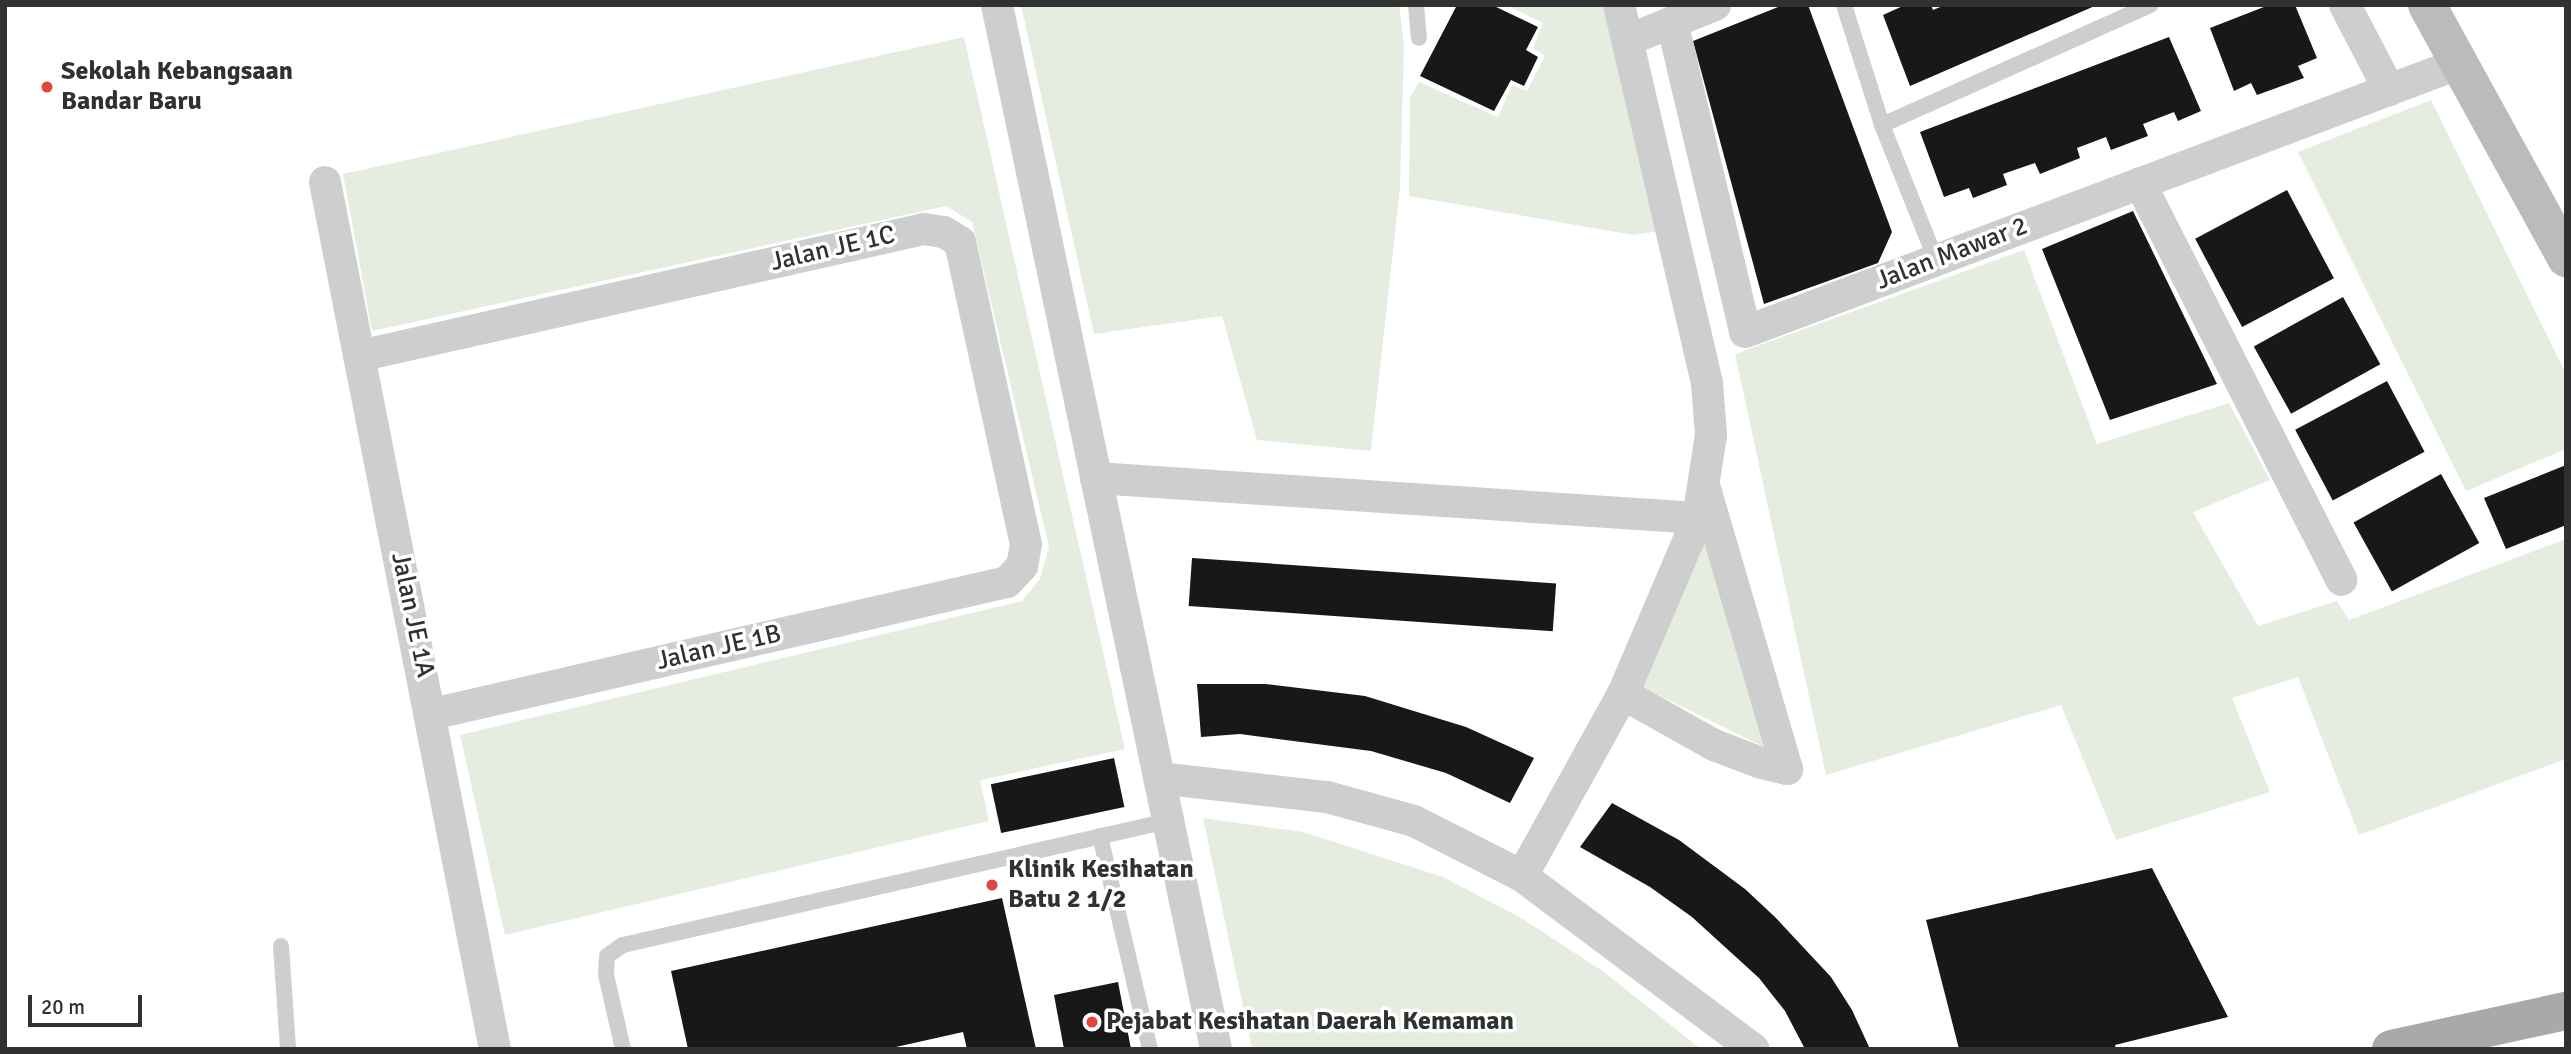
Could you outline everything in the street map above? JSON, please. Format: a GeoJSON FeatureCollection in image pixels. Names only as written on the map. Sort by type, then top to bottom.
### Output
{"type":"FeatureCollection","features":[{"type":"Feature","properties":{"kind":"main road"},"geometry":{"type":"LineString","coordinates":[[2427,5],[2566,258]]}},
{"type":"Feature","properties":{"kind":"main road"},"geometry":{"type":"LineString","coordinates":[[2391,1049],[2566,1011]]}},
{"type":"Feature","properties":{"kind":"street"},"geometry":{"type":"LineString","coordinates":[[998,5],[1216,1049]]}},
{"type":"Feature","properties":{"kind":"street"},"geometry":{"type":"LineString","coordinates":[[1522,876],[1623,694],[1698,518],[1710,435],[1707,383],[1619,5]]}},
{"type":"Feature","properties":{"kind":"street"},"geometry":{"type":"LineString","coordinates":[[1628,40],[1715,5]]}},
{"type":"Feature","properties":{"kind":"street"},"geometry":{"type":"LineString","coordinates":[[2345,5],[2389,90]]}},
{"type":"Feature","properties":{"kind":"street","name":"Jalan Mawar 2"},"geometry":{"type":"LineString","coordinates":[[1672,22],[1745,332],[2458,64]]}},
{"type":"Feature","properties":{"kind":"street","name":"Jalan JE 1A"},"geometry":{"type":"LineString","coordinates":[[325,182],[432,713],[495,1049]]}},
{"type":"Feature","properties":{"kind":"street"},"geometry":{"type":"LineString","coordinates":[[2140,183],[2341,580]]}},
{"type":"Feature","properties":{"kind":"street","name":"Jalan JE 1C"},"geometry":{"type":"LineString","coordinates":[[359,356],[924,229],[944,232],[960,242],[1026,544],[1022,566],[1007,582]]}},
{"type":"Feature","properties":{"kind":"street"},"geometry":{"type":"LineString","coordinates":[[1096,478],[1698,518]]}},
{"type":"Feature","properties":{"kind":"street"},"geometry":{"type":"LineString","coordinates":[[1623,694],[1714,744],[1761,763],[1787,769],[1703,482]]}},
{"type":"Feature","properties":{"kind":"street","name":"Jalan JE 1B"},"geometry":{"type":"LineString","coordinates":[[432,713],[1007,582]]}},
{"type":"Feature","properties":{"kind":"street"},"geometry":{"type":"LineString","coordinates":[[1159,778],[1327,797],[1384,810],[1414,821],[1522,876],[1753,1049]]}},
{"type":"Feature","properties":{"kind":"lane"},"geometry":{"type":"LineString","coordinates":[[1416,5],[1419,38]]}},
{"type":"Feature","properties":{"kind":"lane"},"geometry":{"type":"LineString","coordinates":[[1844,5],[1882,125],[1936,260]]}},
{"type":"Feature","properties":{"kind":"lane"},"geometry":{"type":"LineString","coordinates":[[1882,125],[2150,5]]}},
{"type":"Feature","properties":{"kind":"lane"},"geometry":{"type":"LineString","coordinates":[[623,1049],[606,975],[607,956],[623,945],[1168,821]]}},
{"type":"Feature","properties":{"kind":"lane"},"geometry":{"type":"LineString","coordinates":[[1100,836],[1150,1049]]}},
{"type":"Feature","properties":{"kind":"lane"},"geometry":{"type":"LineString","coordinates":[[281,946],[288,1049]]}},
{"type":"Feature","properties":{"kind":"shaded area"},"geometry":{"type":"Polygon","coordinates":[[[1021,5],[1399,5],[1404,45],[1400,188],[1371,451],[1257,440],[1222,316],[1094,334],[1021,5]]]}},
{"type":"Feature","properties":{"kind":"shaded area"},"geometry":{"type":"Polygon","coordinates":[[[1506,5],[1610,5],[1665,230],[1633,235],[1409,196],[1410,97],[1419,82],[1498,117],[1512,85],[1527,91],[1545,56],[1533,48],[1543,23],[1506,5]]]}},
{"type":"Feature","properties":{"kind":"shaded area"},"geometry":{"type":"Polygon","coordinates":[[[964,37],[1125,749],[980,780],[989,821],[505,935],[460,735],[1022,601],[1040,579],[1049,547],[972,222],[946,206],[372,331],[343,174],[964,37]]]}},
{"type":"Feature","properties":{"kind":"shaded area"},"geometry":{"type":"Polygon","coordinates":[[[2431,100],[2566,374],[2566,449],[2466,491],[2298,152],[2431,100]]]}},
{"type":"Feature","properties":{"kind":"shaded area"},"geometry":{"type":"Polygon","coordinates":[[[2024,250],[2097,444],[2229,403],[2270,480],[2193,512],[2258,626],[2337,601],[2349,620],[2566,539],[2566,759],[2359,835],[2298,677],[2232,698],[2270,792],[2116,840],[2061,705],[1826,775],[1735,354],[2024,250]]]}},
{"type":"Feature","properties":{"kind":"shaded area"},"geometry":{"type":"Polygon","coordinates":[[[1705,538],[1768,749],[1642,687],[1705,538]]]}},
{"type":"Feature","properties":{"kind":"shaded area"},"geometry":{"type":"Polygon","coordinates":[[[1203,818],[1303,832],[1443,877],[1523,919],[1604,972],[1701,1049],[1252,1049],[1203,818]]]}},
{"type":"Feature","properties":{"kind":"building"},"geometry":{"type":"Polygon","coordinates":[[[1457,5],[1492,5],[1538,27],[1526,50],[1538,57],[1524,86],[1511,80],[1494,111],[1420,76],[1457,5]]]}},
{"type":"Feature","properties":{"kind":"building"},"geometry":{"type":"Polygon","coordinates":[[[1783,5],[1808,5],[1892,232],[1878,263],[1764,304],[1693,41],[1783,5]]]}},
{"type":"Feature","properties":{"kind":"building"},"geometry":{"type":"Polygon","coordinates":[[[1905,5],[1931,5],[1933,10],[1945,5],[2097,5],[1910,86],[1883,15],[1905,5]]]}},
{"type":"Feature","properties":{"kind":"building"},"geometry":{"type":"Polygon","coordinates":[[[2269,5],[2295,5],[2317,58],[2298,66],[2304,78],[2257,95],[2251,83],[2234,91],[2210,28],[2269,5]]]}},
{"type":"Feature","properties":{"kind":"building"},"geometry":{"type":"Polygon","coordinates":[[[2169,37],[2201,111],[2178,121],[2174,112],[2143,124],[2148,136],[2111,150],[2106,137],[2077,148],[2080,158],[2040,174],[2035,163],[2003,174],[2007,185],[1973,198],[1969,188],[1944,197],[1920,132],[2169,37]]]}},
{"type":"Feature","properties":{"kind":"building"},"geometry":{"type":"Polygon","coordinates":[[[2287,190],[2334,278],[2242,327],[2195,239],[2287,190]]]}},
{"type":"Feature","properties":{"kind":"building"},"geometry":{"type":"Polygon","coordinates":[[[2133,211],[2217,384],[2110,420],[2042,249],[2133,211]]]}},
{"type":"Feature","properties":{"kind":"building"},"geometry":{"type":"Polygon","coordinates":[[[2343,297],[2380,364],[2291,414],[2254,346],[2343,297]]]}},
{"type":"Feature","properties":{"kind":"building"},"geometry":{"type":"Polygon","coordinates":[[[2387,381],[2425,452],[2333,500],[2295,430],[2387,381]]]}},
{"type":"Feature","properties":{"kind":"building"},"geometry":{"type":"Polygon","coordinates":[[[2566,465],[2566,525],[2506,549],[2484,498],[2566,465]]]}},
{"type":"Feature","properties":{"kind":"building"},"geometry":{"type":"Polygon","coordinates":[[[2441,474],[2479,543],[2392,592],[2354,522],[2441,474]]]}},
{"type":"Feature","properties":{"kind":"building"},"geometry":{"type":"Polygon","coordinates":[[[1192,558],[1556,583],[1553,631],[1189,606],[1192,558]]]}},
{"type":"Feature","properties":{"kind":"building"},"geometry":{"type":"Polygon","coordinates":[[[1197,684],[1265,684],[1365,696],[1466,727],[1534,758],[1510,803],[1446,773],[1371,751],[1240,734],[1201,737],[1197,684]]]}},
{"type":"Feature","properties":{"kind":"building"},"geometry":{"type":"Polygon","coordinates":[[[1114,758],[1124,807],[1001,833],[991,784],[1114,758]]]}},
{"type":"Feature","properties":{"kind":"building"},"geometry":{"type":"Polygon","coordinates":[[[1612,803],[1679,840],[1745,889],[1775,917],[1831,977],[1852,1010],[1870,1049],[1805,1049],[1785,1011],[1759,978],[1692,917],[1650,887],[1580,847],[1612,803]]]}},
{"type":"Feature","properties":{"kind":"building"},"geometry":{"type":"Polygon","coordinates":[[[2152,868],[2228,1017],[2115,1045],[2116,1049],[1959,1049],[1926,920],[2152,868]]]}},
{"type":"Feature","properties":{"kind":"building"},"geometry":{"type":"Polygon","coordinates":[[[1002,898],[1036,1049],[967,1049],[963,1032],[887,1049],[688,1049],[671,971],[1002,898]]]}},
{"type":"Feature","properties":{"kind":"building","name":"Pejabat Kesihatan Daerah Kemaman"},"geometry":{"type":"Polygon","coordinates":[[[1118,982],[1131,1049],[1064,1049],[1054,995],[1118,982]]]}},
{"type":"Feature","properties":{"kind":"place","name":"Sekolah Kebangsaan Bandar Baru"},"geometry":{"type":"Point","coordinates":[47,87]}},
{"type":"Feature","properties":{"kind":"place","name":"Klinik Kesihatan Batu 2 1/2"},"geometry":{"type":"Point","coordinates":[992,885]}},
{"type":"Feature","properties":{"kind":"place","name":"Pejabat Kesihatan Daerah Kemaman"},"geometry":{"type":"Point","coordinates":[1092,1022]}}]}
